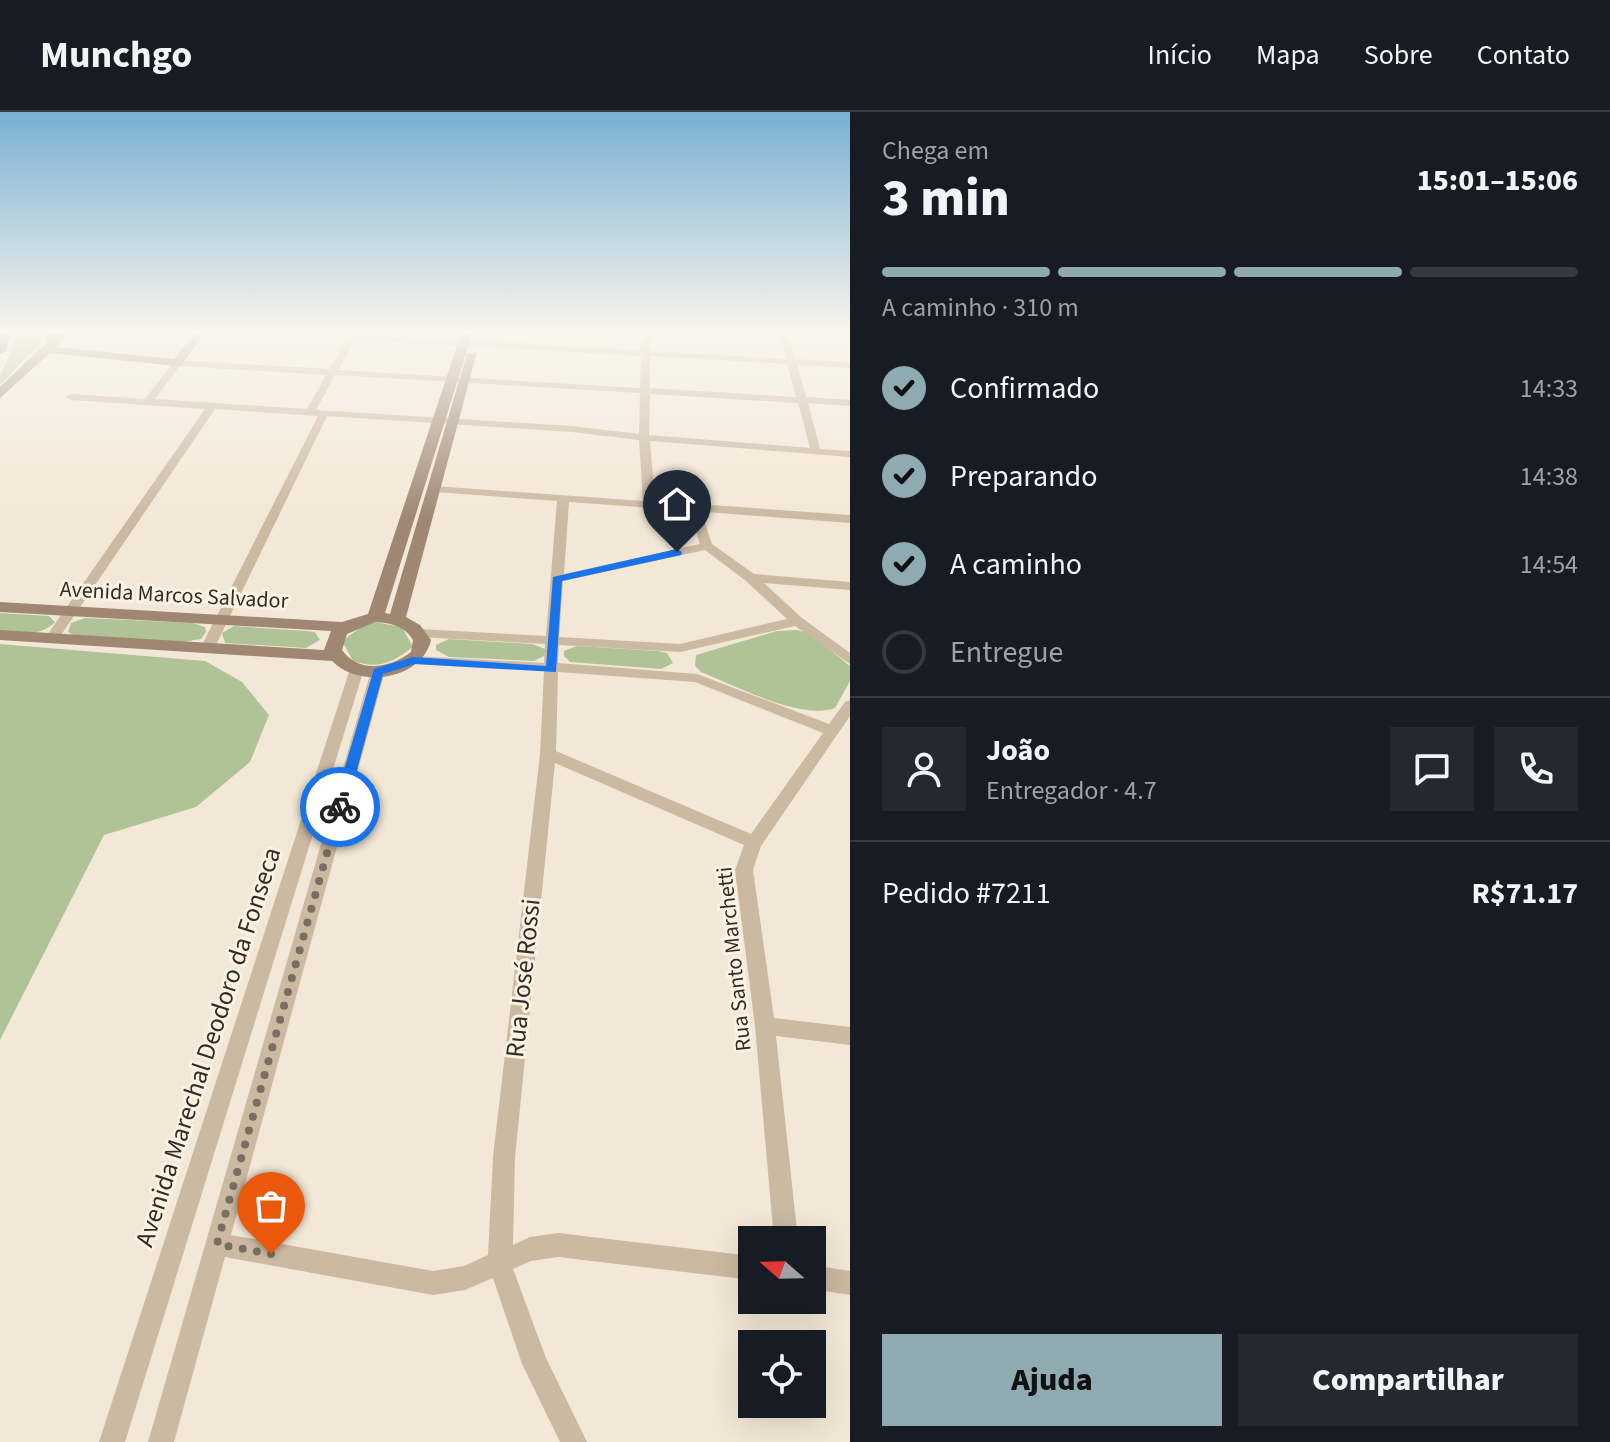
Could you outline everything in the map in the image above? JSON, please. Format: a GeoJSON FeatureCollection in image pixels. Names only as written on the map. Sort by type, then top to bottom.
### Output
{"type":"FeatureCollection","features":[{"type":"Feature","properties":{"kind":"street"},"geometry":{"type":"LineString","coordinates":[[147,403],[154,393]]}},
{"type":"Feature","properties":{"kind":"street"},"geometry":{"type":"LineString","coordinates":[[208,647],[325,393]]}},
{"type":"Feature","properties":{"kind":"street"},"geometry":{"type":"LineString","coordinates":[[375,617],[439,420],[452,393]]}},
{"type":"Feature","properties":{"kind":"street"},"geometry":{"type":"LineString","coordinates":[[397,619],[455,422],[458,393]]}},
{"type":"Feature","properties":{"kind":"street"},"geometry":{"type":"LineString","coordinates":[[645,393],[644,437],[649,504]]}},
{"type":"Feature","properties":{"kind":"street"},"geometry":{"type":"LineString","coordinates":[[681,393],[850,403]]}},
{"type":"Feature","properties":{"kind":"street"},"geometry":{"type":"LineString","coordinates":[[799,393],[816,452]]}},
{"type":"Feature","properties":{"kind":"street"},"geometry":{"type":"LineString","coordinates":[[71,397],[439,420],[850,454]]}},
{"type":"Feature","properties":{"kind":"street"},"geometry":{"type":"LineString","coordinates":[[52,638],[211,407]]}},
{"type":"Feature","properties":{"kind":"street"},"geometry":{"type":"LineString","coordinates":[[435,489],[850,519]]}},
{"type":"Feature","properties":{"kind":"street","name":"Rua José Rossi"},"geometry":{"type":"LineString","coordinates":[[563,499],[552,642],[548,754],[504,1157],[500,1265],[535,1364],[574,1442]]}},
{"type":"Feature","properties":{"kind":"street"},"geometry":{"type":"LineString","coordinates":[[701,508],[699,523],[707,546],[751,578],[797,621],[850,660]]}},
{"type":"Feature","properties":{"kind":"street"},"geometry":{"type":"LineString","coordinates":[[557,579],[707,546]]}},
{"type":"Feature","properties":{"kind":"street"},"geometry":{"type":"LineString","coordinates":[[751,578],[850,586]]}},
{"type":"Feature","properties":{"kind":"street","name":"Avenida Marcos Salvador"},"geometry":{"type":"LineString","coordinates":[[0,607],[345,627]]}},
{"type":"Feature","properties":{"kind":"street"},"geometry":{"type":"LineString","coordinates":[[336,656],[335,637],[345,627],[375,617],[397,619],[419,633],[680,648],[797,621]]}},
{"type":"Feature","properties":{"kind":"street"},"geometry":{"type":"LineString","coordinates":[[0,635],[336,656],[357,669],[378,671],[403,666],[413,660],[422,647],[419,633]]}},
{"type":"Feature","properties":{"kind":"street"},"geometry":{"type":"LineString","coordinates":[[680,648],[684,676]]}},
{"type":"Feature","properties":{"kind":"street"},"geometry":{"type":"LineString","coordinates":[[413,660],[684,676],[711,682],[830,730]]}},
{"type":"Feature","properties":{"kind":"street","name":"Avenida Marechal Deodoro da Fonseca"},"geometry":{"type":"LineString","coordinates":[[112,1442],[357,669]]}},
{"type":"Feature","properties":{"kind":"street"},"geometry":{"type":"LineString","coordinates":[[161,1442],[378,671]]}},
{"type":"Feature","properties":{"kind":"street","name":"Rua Santo Marchetti"},"geometry":{"type":"LineString","coordinates":[[785,1226],[765,1026],[744,870],[754,842],[850,705]]}},
{"type":"Feature","properties":{"kind":"street"},"geometry":{"type":"LineString","coordinates":[[548,754],[754,842]]}},
{"type":"Feature","properties":{"kind":"street"},"geometry":{"type":"LineString","coordinates":[[765,1026],[850,1036]]}},
{"type":"Feature","properties":{"kind":"street"},"geometry":{"type":"LineString","coordinates":[[217,1244],[433,1283],[465,1278],[530,1249],[558,1245],[738,1266]]}},
{"type":"Feature","properties":{"kind":"street"},"geometry":{"type":"LineString","coordinates":[[826,1279],[850,1283]]}},
{"type":"Feature","properties":{"kind":"green space"},"geometry":{"type":"Polygon","coordinates":[[[0,613],[49,616],[55,622],[36,632],[0,631],[0,613]]]}},
{"type":"Feature","properties":{"kind":"green space"},"geometry":{"type":"Polygon","coordinates":[[[85,618],[192,623],[205,627],[206,632],[201,639],[182,642],[74,635],[68,632],[71,623],[85,618]]]}},
{"type":"Feature","properties":{"kind":"green space"},"geometry":{"type":"Polygon","coordinates":[[[375,622],[402,627],[413,647],[385,663],[371,665],[353,661],[342,641],[364,625],[375,622]]]}},
{"type":"Feature","properties":{"kind":"green space"},"geometry":{"type":"Polygon","coordinates":[[[234,626],[315,632],[320,640],[306,648],[225,643],[222,633],[234,626]]]}},
{"type":"Feature","properties":{"kind":"green space"},"geometry":{"type":"Polygon","coordinates":[[[777,631],[809,633],[850,666],[850,681],[835,708],[821,711],[787,706],[749,693],[701,672],[695,666],[696,655],[777,631]]]}},
{"type":"Feature","properties":{"kind":"green space"},"geometry":{"type":"Polygon","coordinates":[[[449,639],[532,644],[545,649],[546,655],[534,661],[449,657],[436,650],[436,645],[449,639]]]}},
{"type":"Feature","properties":{"kind":"green space"},"geometry":{"type":"Polygon","coordinates":[[[0,644],[205,661],[242,682],[269,715],[250,762],[196,807],[104,835],[0,1040],[0,644]]]}},
{"type":"Feature","properties":{"kind":"green space"},"geometry":{"type":"Polygon","coordinates":[[[577,646],[657,651],[667,653],[673,663],[661,669],[570,662],[564,651],[577,646]]]}},
{"type":"Feature","properties":{"kind":"way so far"},"geometry":{"type":"LineString","coordinates":[[271,1254],[217,1244],[340,807]]}},
{"type":"Feature","properties":{"kind":"route"},"geometry":{"type":"LineString","coordinates":[[340,807],[378,671],[391,670],[413,660],[552,670],[557,579],[677,552]]}}]}
